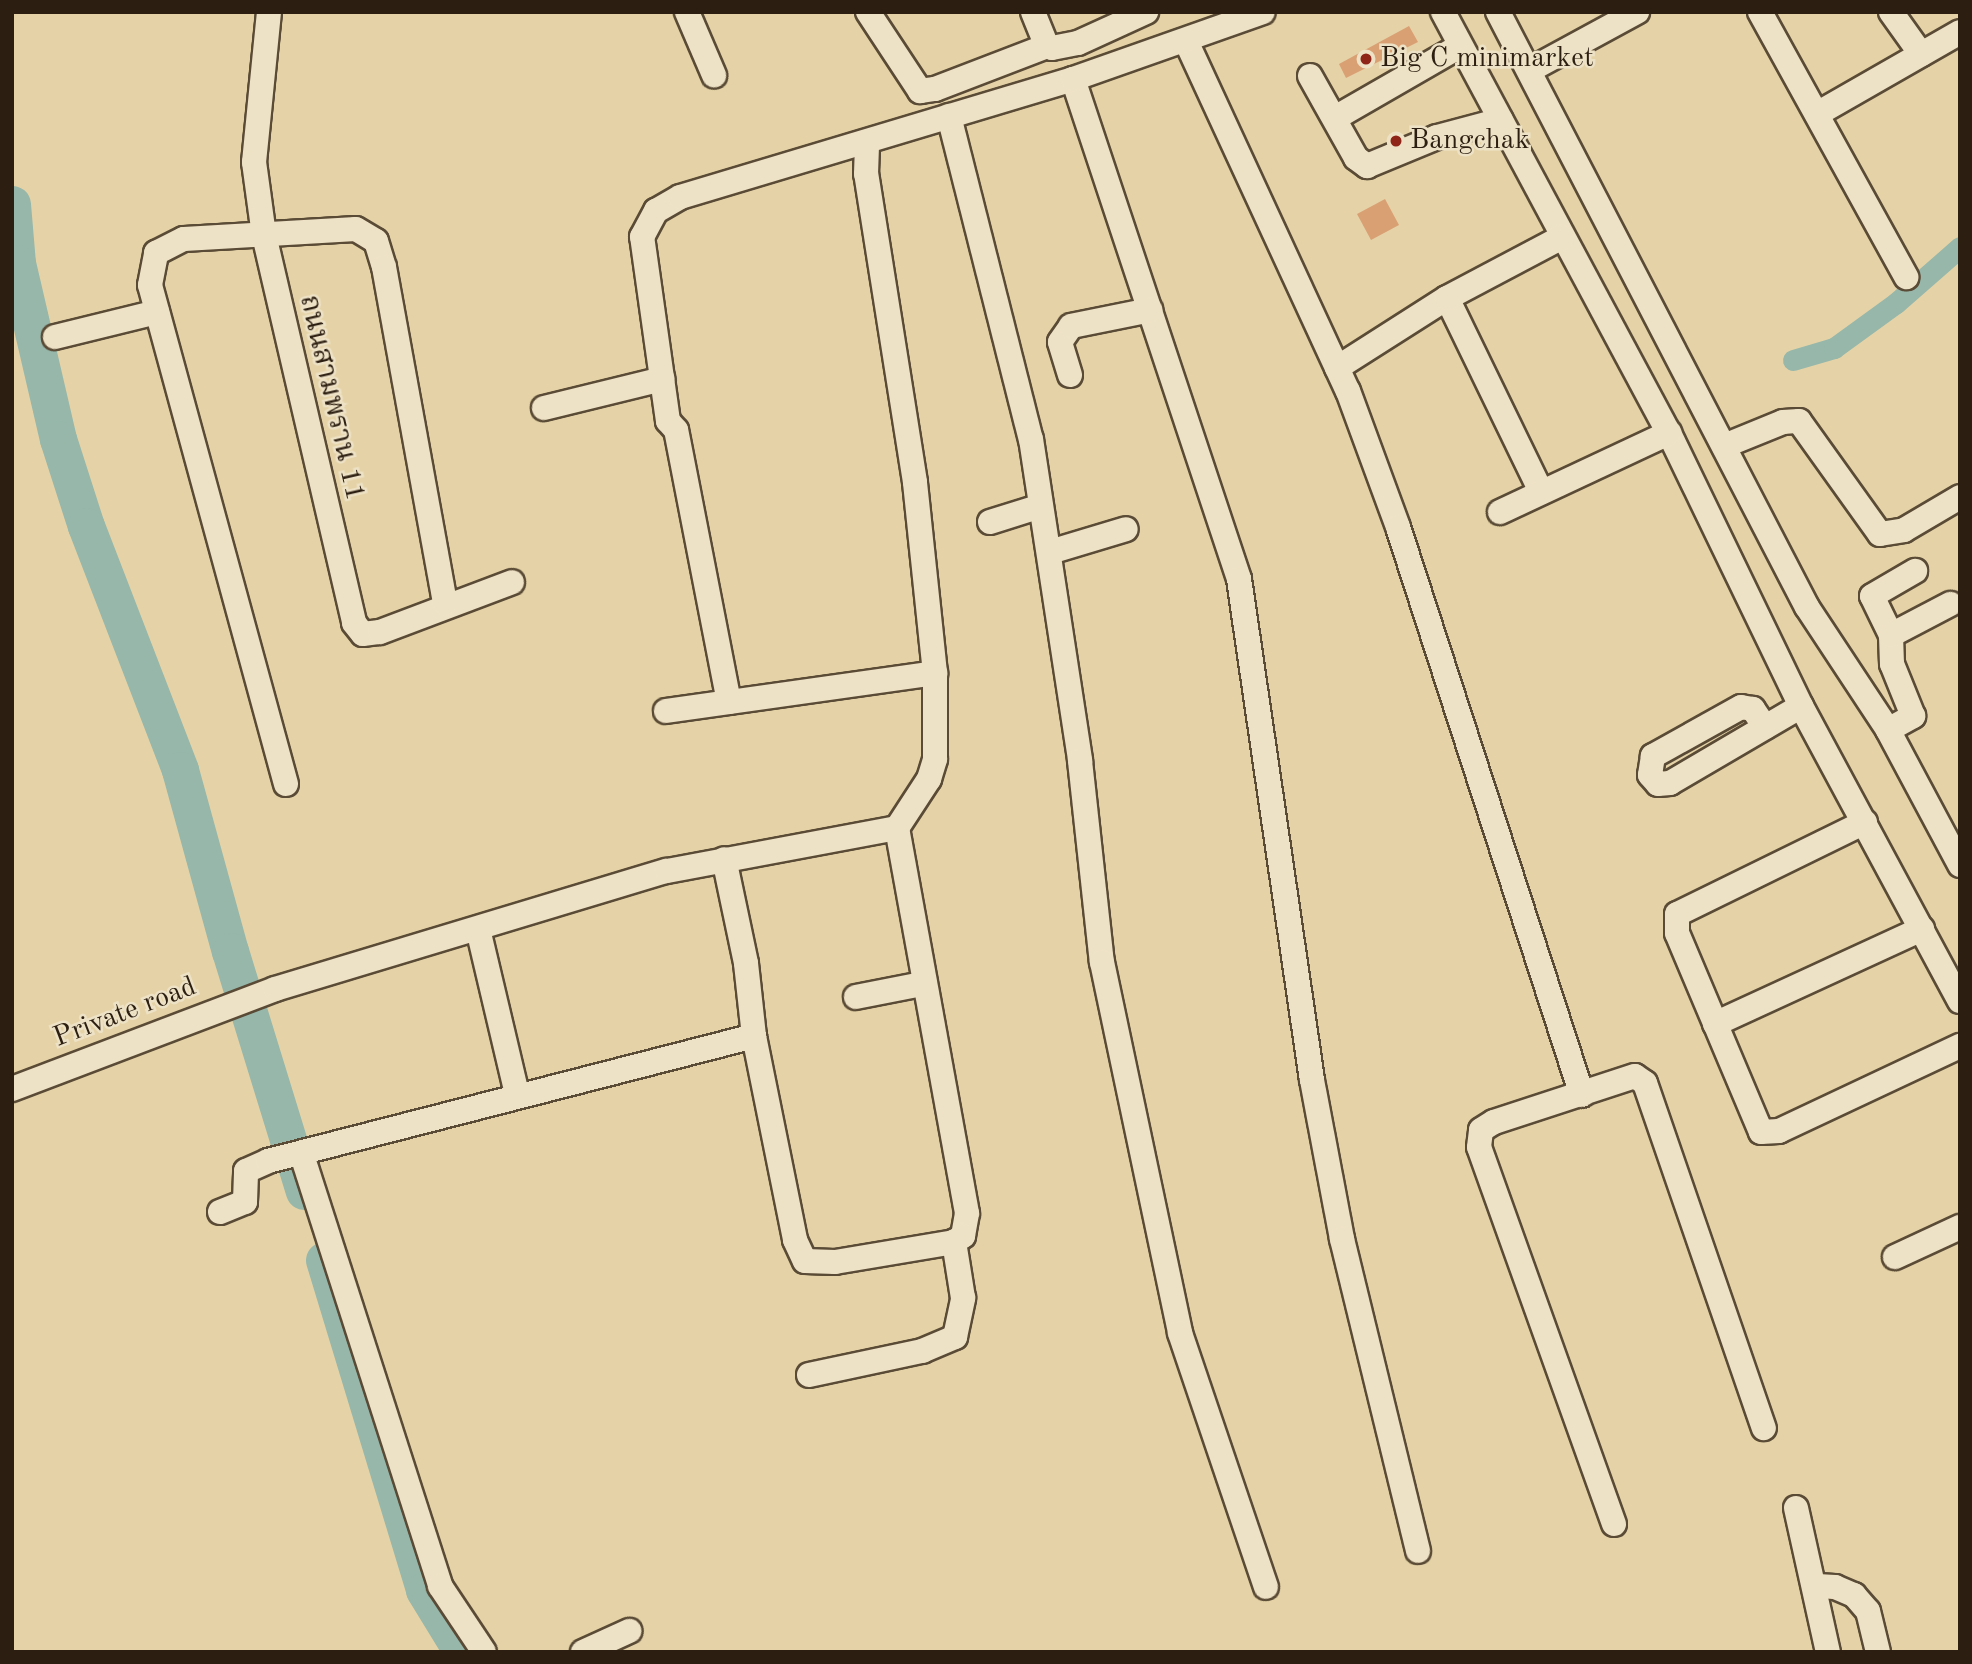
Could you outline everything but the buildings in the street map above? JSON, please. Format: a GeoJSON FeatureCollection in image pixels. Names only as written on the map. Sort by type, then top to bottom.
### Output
{"type":"FeatureCollection","features":[{"type":"Feature","properties":{"kind":"street","name":"ถนนสามพราน 11"},"geometry":{"type":"LineString","coordinates":[[269,12],[254,162],[264,234],[354,623],[363,635],[380,632],[445,604],[512,582]]}},
{"type":"Feature","properties":{"kind":"street"},"geometry":{"type":"LineString","coordinates":[[687,12],[714,75]]}},
{"type":"Feature","properties":{"kind":"street"},"geometry":{"type":"LineString","coordinates":[[868,12],[920,91],[935,89],[1047,46],[1078,43],[1146,12]]}},
{"type":"Feature","properties":{"kind":"street"},"geometry":{"type":"LineString","coordinates":[[1034,12],[1047,46]]}},
{"type":"Feature","properties":{"kind":"street"},"geometry":{"type":"LineString","coordinates":[[729,702],[662,379],[642,237],[656,211],[680,197],[1073,79],[1264,12]]}},
{"type":"Feature","properties":{"kind":"street"},"geometry":{"type":"LineString","coordinates":[[1443,12],[1670,433],[1801,706],[1922,929],[1953,974],[1960,1001]]}},
{"type":"Feature","properties":{"kind":"street"},"geometry":{"type":"LineString","coordinates":[[1498,12],[1807,607],[1888,730],[1960,865]]}},
{"type":"Feature","properties":{"kind":"street"},"geometry":{"type":"LineString","coordinates":[[1530,70],[1637,12]]}},
{"type":"Feature","properties":{"kind":"street"},"geometry":{"type":"LineString","coordinates":[[1760,12],[1906,278]]}},
{"type":"Feature","properties":{"kind":"street"},"geometry":{"type":"LineString","coordinates":[[1891,12],[1921,54]]}},
{"type":"Feature","properties":{"kind":"street"},"geometry":{"type":"LineString","coordinates":[[1817,114],[1960,32]]}},
{"type":"Feature","properties":{"kind":"street"},"geometry":{"type":"LineString","coordinates":[[1186,41],[1337,368],[1398,527],[1582,1095]]}},
{"type":"Feature","properties":{"kind":"street"},"geometry":{"type":"LineString","coordinates":[[1335,118],[1460,46]]}},
{"type":"Feature","properties":{"kind":"street"},"geometry":{"type":"LineString","coordinates":[[1310,76],[1356,158],[1367,166],[1437,137],[1501,120]]}},
{"type":"Feature","properties":{"kind":"street"},"geometry":{"type":"LineString","coordinates":[[1073,79],[1239,579],[1312,1080],[1342,1239],[1418,1551]]}},
{"type":"Feature","properties":{"kind":"street"},"geometry":{"type":"LineString","coordinates":[[949,116],[1031,439],[1050,552],[1102,962],[1180,1333],[1266,1587]]}},
{"type":"Feature","properties":{"kind":"street"},"geometry":{"type":"LineString","coordinates":[[724,859],[746,963],[754,1036],[795,1240],[805,1261],[835,1262],[954,1242],[968,1226],[967,1213],[922,984],[897,828],[929,779],[935,759],[935,673],[915,482],[866,174],[867,142]]}},
{"type":"Feature","properties":{"kind":"street"},"geometry":{"type":"LineString","coordinates":[[286,784],[149,285],[156,253],[184,239],[264,234],[356,229],[376,241],[384,268],[445,604]]}},
{"type":"Feature","properties":{"kind":"street"},"geometry":{"type":"LineString","coordinates":[[1337,368],[1447,298],[1562,237]]}},
{"type":"Feature","properties":{"kind":"street"},"geometry":{"type":"LineString","coordinates":[[1447,298],[1541,492]]}},
{"type":"Feature","properties":{"kind":"street"},"geometry":{"type":"LineString","coordinates":[[1070,375],[1060,342],[1072,326],[1150,310]]}},
{"type":"Feature","properties":{"kind":"street"},"geometry":{"type":"LineString","coordinates":[[55,337],[157,312]]}},
{"type":"Feature","properties":{"kind":"street"},"geometry":{"type":"LineString","coordinates":[[544,408],[662,379]]}},
{"type":"Feature","properties":{"kind":"street"},"geometry":{"type":"LineString","coordinates":[[1724,446],[1783,422],[1799,421],[1880,534],[1904,530],[1960,497]]}},
{"type":"Feature","properties":{"kind":"street"},"geometry":{"type":"LineString","coordinates":[[1500,512],[1670,433]]}},
{"type":"Feature","properties":{"kind":"street"},"geometry":{"type":"LineString","coordinates":[[990,522],[1041,506]]}},
{"type":"Feature","properties":{"kind":"street"},"geometry":{"type":"LineString","coordinates":[[1050,552],[1126,529]]}},
{"type":"Feature","properties":{"kind":"street"},"geometry":{"type":"LineString","coordinates":[[1888,730],[1913,716],[1892,664],[1891,635],[1871,596],[1915,571]]}},
{"type":"Feature","properties":{"kind":"street"},"geometry":{"type":"LineString","coordinates":[[1891,635],[1950,604]]}},
{"type":"Feature","properties":{"kind":"street"},"geometry":{"type":"LineString","coordinates":[[666,711],[935,673]]}},
{"type":"Feature","properties":{"kind":"street"},"geometry":{"type":"LineString","coordinates":[[1765,727],[1801,706]]}},
{"type":"Feature","properties":{"kind":"street"},"geometry":{"type":"LineString","coordinates":[[1865,822],[1677,914],[1677,933],[1715,1024],[1766,1134],[1960,1046]]}},
{"type":"Feature","properties":{"kind":"street","name":"Private road"},"geometry":{"type":"LineString","coordinates":[[12,1089],[275,989],[667,871],[897,828]]}},
{"type":"Feature","properties":{"kind":"street"},"geometry":{"type":"LineString","coordinates":[[478,929],[517,1094]]}},
{"type":"Feature","properties":{"kind":"street"},"geometry":{"type":"LineString","coordinates":[[1715,1024],[1922,929]]}},
{"type":"Feature","properties":{"kind":"street"},"geometry":{"type":"LineString","coordinates":[[856,997],[922,984]]}},
{"type":"Feature","properties":{"kind":"street"},"geometry":{"type":"LineString","coordinates":[[220,1212],[245,1202],[246,1171],[268,1161],[299,1155],[517,1094],[754,1036]]}},
{"type":"Feature","properties":{"kind":"street"},"geometry":{"type":"LineString","coordinates":[[1614,1524],[1479,1147],[1481,1130],[1494,1122],[1635,1076],[1650,1090],[1764,1428]]}},
{"type":"Feature","properties":{"kind":"street"},"geometry":{"type":"LineString","coordinates":[[299,1155],[440,1587],[484,1652]]}},
{"type":"Feature","properties":{"kind":"street"},"geometry":{"type":"LineString","coordinates":[[1895,1257],[1960,1227]]}},
{"type":"Feature","properties":{"kind":"street"},"geometry":{"type":"LineString","coordinates":[[809,1375],[922,1351],[955,1337],[963,1298],[954,1242]]}},
{"type":"Feature","properties":{"kind":"street"},"geometry":{"type":"LineString","coordinates":[[1796,1508],[1816,1586],[1828,1652]]}},
{"type":"Feature","properties":{"kind":"street"},"geometry":{"type":"LineString","coordinates":[[1816,1586],[1835,1587],[1854,1595],[1868,1611],[1878,1652]]}},
{"type":"Feature","properties":{"kind":"street"},"geometry":{"type":"LineString","coordinates":[[583,1652],[629,1631]]}},
{"type":"Feature","properties":{"kind":"waterway"},"geometry":{"type":"LineString","coordinates":[[12,204],[17,263],[58,439],[86,526],[180,770],[230,951],[304,1191]]}},
{"type":"Feature","properties":{"kind":"waterway"},"geometry":{"type":"LineString","coordinates":[[1793,360],[1834,348],[1896,303],[1960,247]]}},
{"type":"Feature","properties":{"kind":"waterway"},"geometry":{"type":"LineString","coordinates":[[324,1260],[424,1590],[462,1652]]}},
{"type":"Feature","properties":{"kind":"place","name":"Big C minimarket"},"geometry":{"type":"Point","coordinates":[1366,59]}},
{"type":"Feature","properties":{"kind":"place","name":"Bangchak"},"geometry":{"type":"Point","coordinates":[1396,141]}}]}
